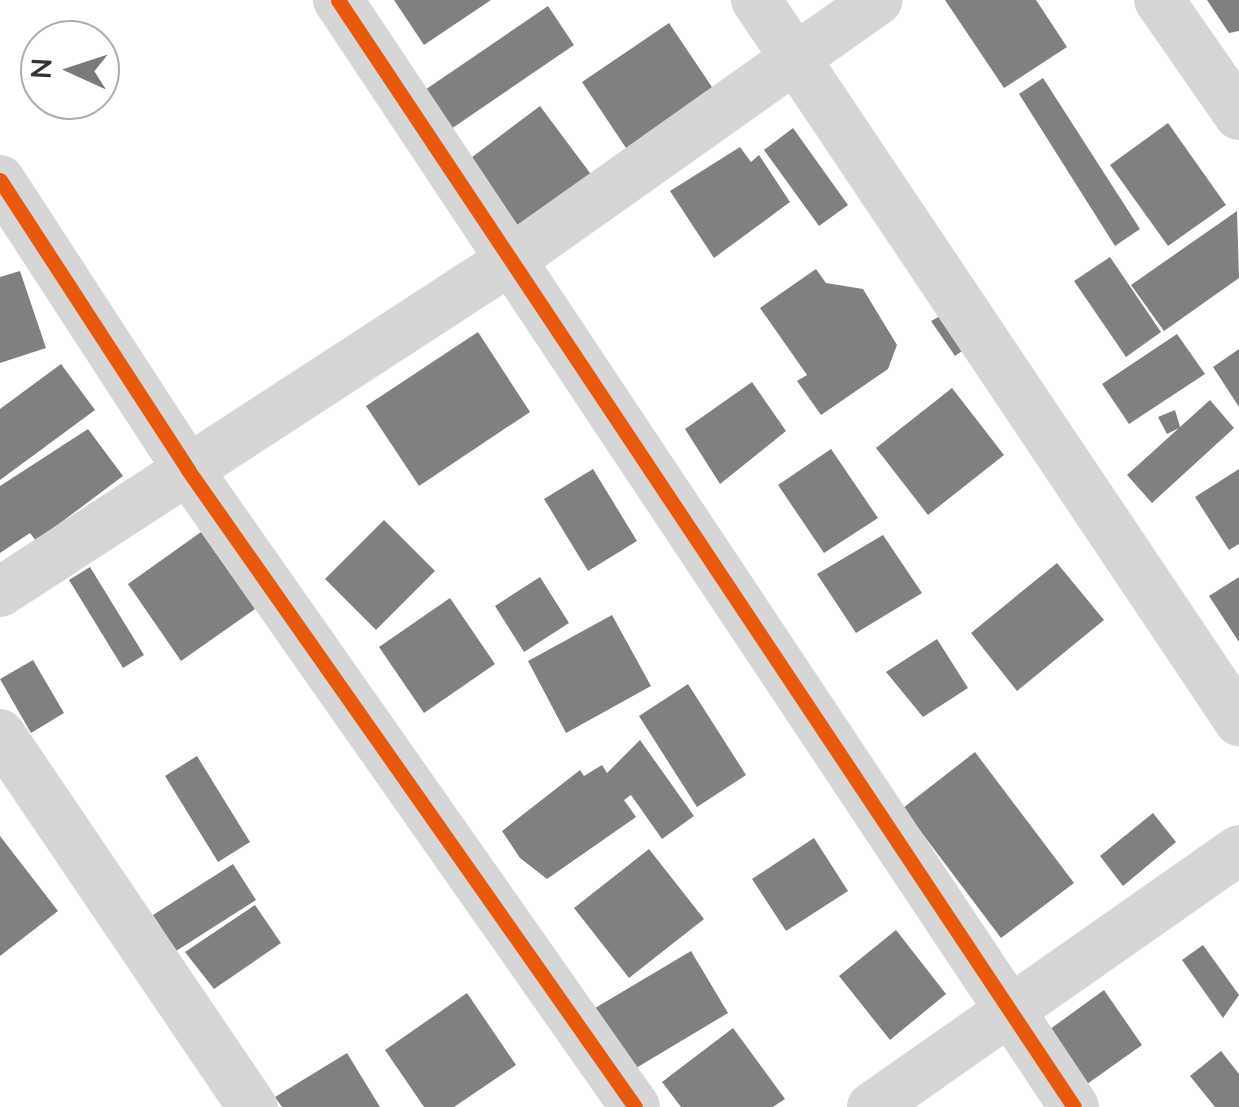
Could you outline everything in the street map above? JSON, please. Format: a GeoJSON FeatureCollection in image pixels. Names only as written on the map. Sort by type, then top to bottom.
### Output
{"type":"FeatureCollection","features":[{"type":"Feature","properties":{"kind":"street"},"geometry":{"type":"LineString","coordinates":[[338,0],[1074,1107]]}},
{"type":"Feature","properties":{"kind":"street"},"geometry":{"type":"LineString","coordinates":[[756,0],[1239,721]]}},
{"type":"Feature","properties":{"kind":"street"},"geometry":{"type":"LineString","coordinates":[[0,592],[512,259],[792,54],[878,0]]}},
{"type":"Feature","properties":{"kind":"street"},"geometry":{"type":"LineString","coordinates":[[1160,0],[1239,115]]}},
{"type":"Feature","properties":{"kind":"street"},"geometry":{"type":"LineString","coordinates":[[0,180],[188,470],[634,1107]]}},
{"type":"Feature","properties":{"kind":"street"},"geometry":{"type":"LineString","coordinates":[[0,734],[253,1107]]}},
{"type":"Feature","properties":{"kind":"street"},"geometry":{"type":"LineString","coordinates":[[872,1107],[1239,850]]}},
{"type":"Feature","properties":{"kind":"building"},"geometry":{"type":"Polygon","coordinates":[[[394,0],[491,0],[424,45],[394,0]]]}},
{"type":"Feature","properties":{"kind":"building"},"geometry":{"type":"Polygon","coordinates":[[[945,0],[1036,0],[1067,47],[1004,88],[945,0]]]}},
{"type":"Feature","properties":{"kind":"building"},"geometry":{"type":"Polygon","coordinates":[[[1207,0],[1239,0],[1239,31],[1229,33],[1207,0]]]}},
{"type":"Feature","properties":{"kind":"building"},"geometry":{"type":"Polygon","coordinates":[[[548,6],[574,45],[445,133],[419,94],[548,6]]]}},
{"type":"Feature","properties":{"kind":"building"},"geometry":{"type":"Polygon","coordinates":[[[669,23],[720,99],[632,157],[582,82],[669,23]]]}},
{"type":"Feature","properties":{"kind":"building"},"geometry":{"type":"Polygon","coordinates":[[[1043,78],[1140,229],[1115,246],[1019,94],[1043,78]]]}},
{"type":"Feature","properties":{"kind":"building"},"geometry":{"type":"Polygon","coordinates":[[[540,106],[593,177],[521,232],[467,161],[540,106]]]}},
{"type":"Feature","properties":{"kind":"building"},"geometry":{"type":"Polygon","coordinates":[[[1168,123],[1226,205],[1168,246],[1110,165],[1168,123]]]}},
{"type":"Feature","properties":{"kind":"building"},"geometry":{"type":"Polygon","coordinates":[[[793,128],[848,205],[819,226],[764,150],[793,128]]]}},
{"type":"Feature","properties":{"kind":"building"},"geometry":{"type":"Polygon","coordinates":[[[740,147],[751,162],[759,155],[790,202],[714,258],[670,191],[740,147]]]}},
{"type":"Feature","properties":{"kind":"building"},"geometry":{"type":"Polygon","coordinates":[[[1237,211],[1239,278],[1164,331],[1131,285],[1237,211]]]}},
{"type":"Feature","properties":{"kind":"building"},"geometry":{"type":"Polygon","coordinates":[[[1110,257],[1161,332],[1126,357],[1074,281],[1110,257]]]}},
{"type":"Feature","properties":{"kind":"building"},"geometry":{"type":"Polygon","coordinates":[[[816,269],[826,283],[863,289],[897,345],[888,369],[821,415],[797,381],[807,375],[760,308],[816,269]]]}},
{"type":"Feature","properties":{"kind":"building"},"geometry":{"type":"Polygon","coordinates":[[[20,271],[46,348],[0,363],[0,277],[20,271]]]}},
{"type":"Feature","properties":{"kind":"building"},"geometry":{"type":"Polygon","coordinates":[[[942,315],[965,349],[955,356],[931,321],[942,315]]]}},
{"type":"Feature","properties":{"kind":"building"},"geometry":{"type":"Polygon","coordinates":[[[478,332],[530,412],[419,486],[366,406],[478,332]]]}},
{"type":"Feature","properties":{"kind":"building"},"geometry":{"type":"Polygon","coordinates":[[[1177,334],[1205,374],[1129,424],[1102,384],[1177,334]]]}},
{"type":"Feature","properties":{"kind":"building"},"geometry":{"type":"Polygon","coordinates":[[[1239,349],[1239,407],[1213,367],[1239,349]]]}},
{"type":"Feature","properties":{"kind":"building"},"geometry":{"type":"Polygon","coordinates":[[[61,364],[95,410],[0,480],[0,409],[61,364]]]}},
{"type":"Feature","properties":{"kind":"building"},"geometry":{"type":"Polygon","coordinates":[[[752,382],[786,431],[720,484],[685,429],[752,382]]]}},
{"type":"Feature","properties":{"kind":"building"},"geometry":{"type":"Polygon","coordinates":[[[952,388],[1004,455],[928,515],[876,448],[952,388]]]}},
{"type":"Feature","properties":{"kind":"building"},"geometry":{"type":"Polygon","coordinates":[[[1210,400],[1234,428],[1152,503],[1127,475],[1179,428],[1167,434],[1158,417],[1175,410],[1180,427],[1210,400]]]}},
{"type":"Feature","properties":{"kind":"building"},"geometry":{"type":"Polygon","coordinates":[[[88,429],[123,476],[36,541],[30,533],[0,553],[0,486],[88,429]]]}},
{"type":"Feature","properties":{"kind":"building"},"geometry":{"type":"Polygon","coordinates":[[[831,449],[878,518],[824,553],[778,485],[831,449]]]}},
{"type":"Feature","properties":{"kind":"building"},"geometry":{"type":"Polygon","coordinates":[[[593,469],[637,541],[588,571],[544,499],[593,469]]]}},
{"type":"Feature","properties":{"kind":"building"},"geometry":{"type":"Polygon","coordinates":[[[1239,469],[1239,544],[1229,550],[1195,497],[1239,469]]]}},
{"type":"Feature","properties":{"kind":"building"},"geometry":{"type":"Polygon","coordinates":[[[384,520],[435,571],[376,630],[325,579],[384,520]]]}},
{"type":"Feature","properties":{"kind":"building"},"geometry":{"type":"Polygon","coordinates":[[[201,532],[255,609],[181,661],[128,584],[201,532]]]}},
{"type":"Feature","properties":{"kind":"building"},"geometry":{"type":"Polygon","coordinates":[[[883,535],[922,593],[856,633],[817,574],[883,535]]]}},
{"type":"Feature","properties":{"kind":"building"},"geometry":{"type":"Polygon","coordinates":[[[1057,563],[1104,620],[1017,691],[971,633],[1057,563]]]}},
{"type":"Feature","properties":{"kind":"building"},"geometry":{"type":"Polygon","coordinates":[[[90,567],[144,655],[123,668],[69,580],[90,567]]]}},
{"type":"Feature","properties":{"kind":"building"},"geometry":{"type":"Polygon","coordinates":[[[540,577],[569,623],[524,652],[495,606],[540,577]]]}},
{"type":"Feature","properties":{"kind":"building"},"geometry":{"type":"Polygon","coordinates":[[[1239,577],[1239,642],[1209,596],[1239,577]]]}},
{"type":"Feature","properties":{"kind":"building"},"geometry":{"type":"Polygon","coordinates":[[[450,598],[495,664],[424,713],[379,647],[450,598]]]}},
{"type":"Feature","properties":{"kind":"building"},"geometry":{"type":"Polygon","coordinates":[[[612,615],[651,686],[566,733],[528,661],[612,615]]]}},
{"type":"Feature","properties":{"kind":"building"},"geometry":{"type":"Polygon","coordinates":[[[937,639],[968,688],[923,717],[886,672],[937,639]]]}},
{"type":"Feature","properties":{"kind":"building"},"geometry":{"type":"Polygon","coordinates":[[[33,660],[64,713],[31,733],[0,679],[33,660]]]}},
{"type":"Feature","properties":{"kind":"building"},"geometry":{"type":"Polygon","coordinates":[[[688,684],[746,775],[697,807],[639,716],[688,684]]]}},
{"type":"Feature","properties":{"kind":"building"},"geometry":{"type":"Polygon","coordinates":[[[640,740],[694,816],[662,839],[631,795],[624,800],[636,817],[547,879],[520,858],[502,831],[580,770],[584,776],[602,765],[607,773],[640,740]]]}},
{"type":"Feature","properties":{"kind":"building"},"geometry":{"type":"Polygon","coordinates":[[[975,752],[1074,883],[1001,938],[903,808],[975,752]]]}},
{"type":"Feature","properties":{"kind":"building"},"geometry":{"type":"Polygon","coordinates":[[[197,756],[250,842],[218,862],[165,776],[197,756]]]}},
{"type":"Feature","properties":{"kind":"building"},"geometry":{"type":"Polygon","coordinates":[[[1153,813],[1176,842],[1123,886],[1100,856],[1153,813]]]}},
{"type":"Feature","properties":{"kind":"building"},"geometry":{"type":"Polygon","coordinates":[[[0,836],[58,911],[0,956],[0,836]]]}},
{"type":"Feature","properties":{"kind":"building"},"geometry":{"type":"Polygon","coordinates":[[[814,838],[848,891],[786,931],[752,879],[814,838]]]}},
{"type":"Feature","properties":{"kind":"building"},"geometry":{"type":"Polygon","coordinates":[[[649,849],[704,919],[629,978],[574,908],[649,849]]]}},
{"type":"Feature","properties":{"kind":"building"},"geometry":{"type":"Polygon","coordinates":[[[233,864],[256,900],[176,951],[153,915],[233,864]]]}},
{"type":"Feature","properties":{"kind":"building"},"geometry":{"type":"Polygon","coordinates":[[[255,905],[281,943],[214,989],[185,952],[255,905]]]}},
{"type":"Feature","properties":{"kind":"building"},"geometry":{"type":"Polygon","coordinates":[[[896,930],[946,994],[890,1040],[839,976],[896,930]]]}},
{"type":"Feature","properties":{"kind":"building"},"geometry":{"type":"Polygon","coordinates":[[[1203,945],[1239,995],[1223,1018],[1182,960],[1203,945]]]}},
{"type":"Feature","properties":{"kind":"building"},"geometry":{"type":"Polygon","coordinates":[[[691,951],[728,1013],[621,1077],[585,1014],[691,951]]]}},
{"type":"Feature","properties":{"kind":"building"},"geometry":{"type":"Polygon","coordinates":[[[1104,990],[1142,1045],[1073,1094],[1035,1040],[1104,990]]]}},
{"type":"Feature","properties":{"kind":"building"},"geometry":{"type":"Polygon","coordinates":[[[467,993],[516,1065],[454,1107],[424,1107],[385,1050],[467,993]]]}},
{"type":"Feature","properties":{"kind":"building"},"geometry":{"type":"Polygon","coordinates":[[[733,1028],[785,1099],[773,1107],[681,1107],[662,1082],[733,1028]]]}},
{"type":"Feature","properties":{"kind":"building"},"geometry":{"type":"Polygon","coordinates":[[[1221,1051],[1239,1074],[1239,1107],[1215,1107],[1190,1076],[1221,1051]]]}},
{"type":"Feature","properties":{"kind":"building"},"geometry":{"type":"Polygon","coordinates":[[[347,1053],[380,1107],[282,1107],[275,1097],[347,1053]]]}},
{"type":"Feature","properties":{"kind":"cycle path"},"geometry":{"type":"LineString","coordinates":[[338,0],[1074,1107]]}},
{"type":"Feature","properties":{"kind":"cycle path"},"geometry":{"type":"LineString","coordinates":[[0,180],[188,470],[635,1107]]}}]}
